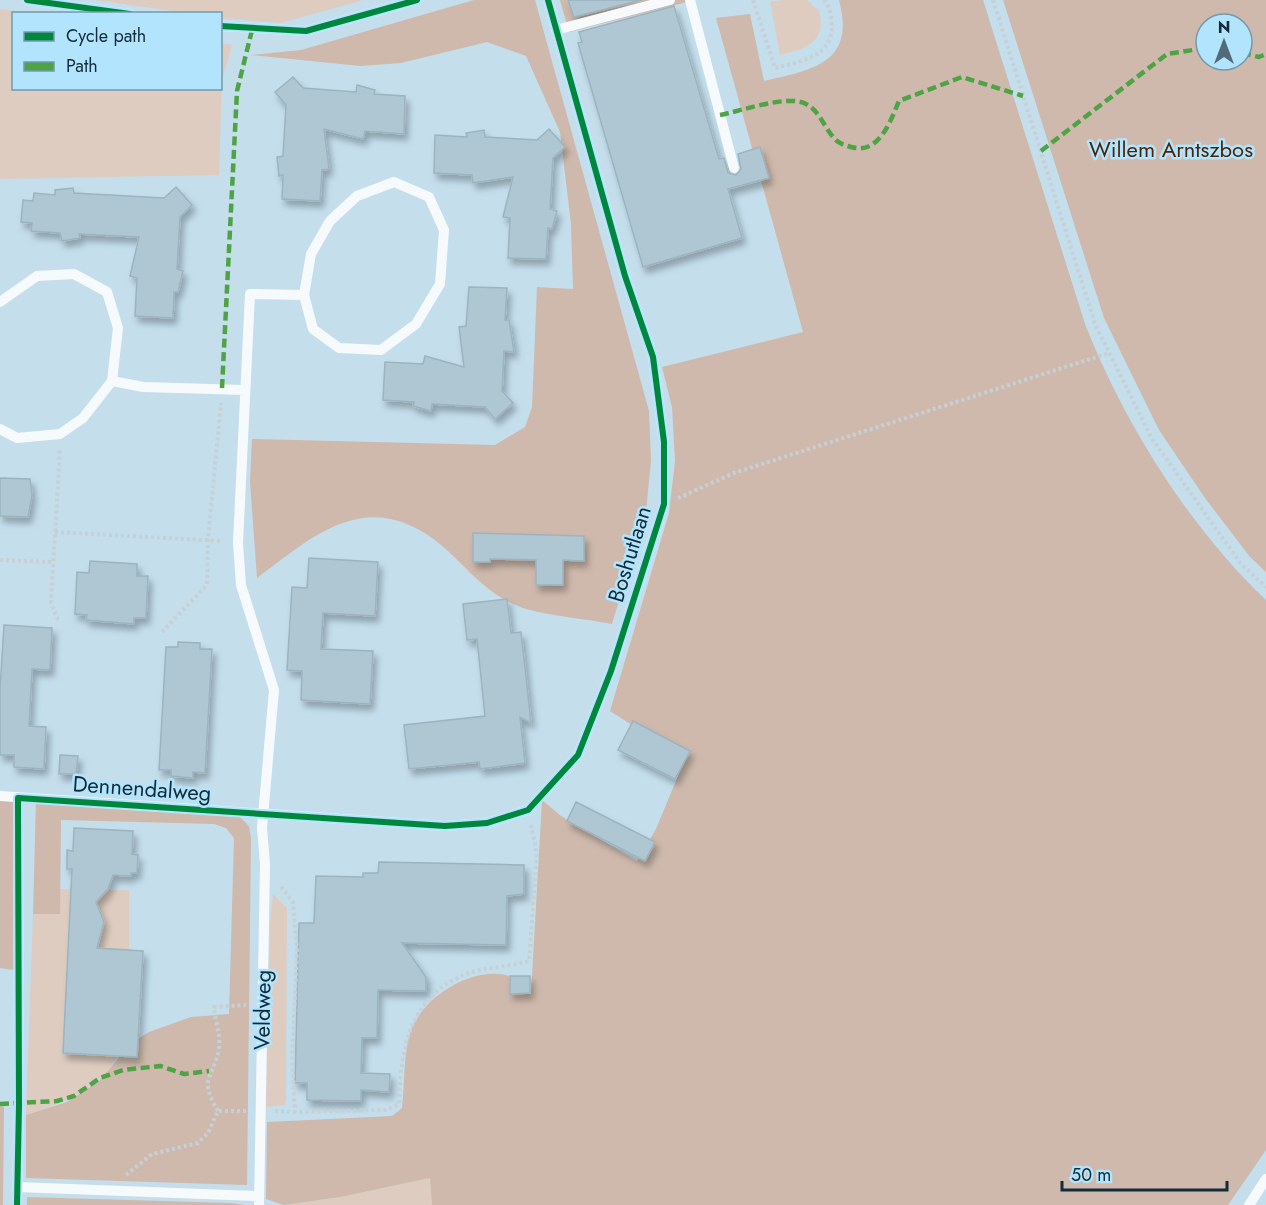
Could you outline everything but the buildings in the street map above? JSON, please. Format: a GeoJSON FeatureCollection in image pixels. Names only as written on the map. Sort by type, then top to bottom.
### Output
{"type":"FeatureCollection","features":[{"type":"Feature","properties":{"kind":"lane"},"geometry":{"type":"LineString","coordinates":[[27,0],[114,12]]}},
{"type":"Feature","properties":{"kind":"lane"},"geometry":{"type":"LineString","coordinates":[[222,26],[252,30],[306,31],[417,0]]}},
{"type":"Feature","properties":{"kind":"lane","name":"Boshutlaan"},"geometry":{"type":"LineString","coordinates":[[528,810],[578,755],[611,671],[664,504],[664,442],[652,357],[625,276],[548,0]]}},
{"type":"Feature","properties":{"kind":"lane"},"geometry":{"type":"LineString","coordinates":[[556,30],[670,0]]}},
{"type":"Feature","properties":{"kind":"lane"},"geometry":{"type":"LineString","coordinates":[[690,0],[734,168]]}},
{"type":"Feature","properties":{"kind":"lane"},"geometry":{"type":"LineString","coordinates":[[394,182],[429,197],[444,230],[440,284],[416,324],[381,350],[339,348],[313,329],[303,295],[311,254],[330,221],[357,196],[394,182]]}},
{"type":"Feature","properties":{"kind":"lane"},"geometry":{"type":"LineString","coordinates":[[0,302],[37,276],[74,274],[107,292],[118,328],[112,381],[83,418],[60,434],[17,438],[0,429]]}},
{"type":"Feature","properties":{"kind":"lane","name":"Veldweg"},"geometry":{"type":"LineString","coordinates":[[259,1201],[265,864],[262,828],[265,815],[274,690],[241,585],[238,543],[245,390],[250,294],[303,295]]}},
{"type":"Feature","properties":{"kind":"lane"},"geometry":{"type":"LineString","coordinates":[[112,381],[143,387],[245,390]]}},
{"type":"Feature","properties":{"kind":"lane","name":"Dennendalweg"},"geometry":{"type":"LineString","coordinates":[[0,796],[151,805],[265,815]]}},
{"type":"Feature","properties":{"kind":"lane"},"geometry":{"type":"LineString","coordinates":[[17,1205],[18,798]]}},
{"type":"Feature","properties":{"kind":"lane"},"geometry":{"type":"LineString","coordinates":[[265,815],[446,826],[487,823],[528,810]]}},
{"type":"Feature","properties":{"kind":"lane"},"geometry":{"type":"LineString","coordinates":[[1249,1205],[1266,1179]]}},
{"type":"Feature","properties":{"kind":"lane"},"geometry":{"type":"LineString","coordinates":[[17,1187],[120,1191],[259,1201]]}},
{"type":"Feature","properties":{"kind":"path"},"geometry":{"type":"LineString","coordinates":[[753,0],[775,68],[809,58],[825,50],[831,39],[832,20],[824,0]]}},
{"type":"Feature","properties":{"kind":"path"},"geometry":{"type":"LineString","coordinates":[[993,0],[1095,324],[1151,437],[1241,564],[1266,587]]}},
{"type":"Feature","properties":{"kind":"path"},"geometry":{"type":"LineString","coordinates":[[664,504],[734,473],[1109,353]]}},
{"type":"Feature","properties":{"kind":"path"},"geometry":{"type":"LineString","coordinates":[[162,632],[207,585],[208,540],[222,388]]}},
{"type":"Feature","properties":{"kind":"path"},"geometry":{"type":"LineString","coordinates":[[58,620],[51,603],[60,434]]}},
{"type":"Feature","properties":{"kind":"path"},"geometry":{"type":"LineString","coordinates":[[55,532],[238,543]]}},
{"type":"Feature","properties":{"kind":"path"},"geometry":{"type":"LineString","coordinates":[[0,560],[53,562]]}},
{"type":"Feature","properties":{"kind":"path"},"geometry":{"type":"LineString","coordinates":[[265,864],[293,902],[297,950],[292,1061],[295,1112],[387,1110],[399,1104],[400,1069],[407,1033],[427,1000],[446,984],[468,973],[529,961],[537,854],[528,810]]}},
{"type":"Feature","properties":{"kind":"path"},"geometry":{"type":"LineString","coordinates":[[218,1111],[210,1098],[208,1083],[209,1071],[219,1047],[214,1007],[262,1005]]}},
{"type":"Feature","properties":{"kind":"path"},"geometry":{"type":"LineString","coordinates":[[218,1111],[260,1111]]}},
{"type":"Feature","properties":{"kind":"path"},"geometry":{"type":"LineString","coordinates":[[120,1191],[124,1177],[145,1158],[198,1143],[208,1133],[218,1111]]}},
{"type":"Feature","properties":{"kind":"shaded area"},"geometry":{"type":"Polygon","coordinates":[[[95,0],[363,0],[281,23],[222,18],[222,12],[180,12],[95,0]]]}},
{"type":"Feature","properties":{"kind":"shaded area"},"geometry":{"type":"Polygon","coordinates":[[[807,0],[819,11],[821,22],[817,37],[806,47],[780,55],[770,2],[807,0]]]}},
{"type":"Feature","properties":{"kind":"shaded area"},"geometry":{"type":"Polygon","coordinates":[[[0,9],[24,12],[12,12],[12,90],[222,90],[219,175],[0,179],[0,9]]]}},
{"type":"Feature","properties":{"kind":"shaded area"},"geometry":{"type":"Polygon","coordinates":[[[222,43],[232,45],[222,80],[222,43]]]}},
{"type":"Feature","properties":{"kind":"shaded area"},"geometry":{"type":"Polygon","coordinates":[[[60,889],[129,890],[129,1020],[117,1058],[94,1084],[63,1101],[26,1115],[33,914],[60,913],[60,889]]]}},
{"type":"Feature","properties":{"kind":"shaded area"},"geometry":{"type":"Polygon","coordinates":[[[273,894],[287,908],[286,1099],[285,1105],[266,1107],[270,924],[273,894]]]}},
{"type":"Feature","properties":{"kind":"shaded area"},"geometry":{"type":"Polygon","coordinates":[[[430,1178],[432,1205],[284,1205],[340,1197],[430,1178]]]}},
{"type":"Feature","properties":{"kind":"green space"},"geometry":{"type":"Polygon","coordinates":[[[474,0],[535,0],[649,411],[651,460],[646,512],[612,624],[527,609],[505,600],[482,584],[432,538],[407,524],[383,518],[361,518],[339,524],[318,534],[257,578],[250,482],[252,439],[495,445],[525,427],[532,407],[537,287],[573,289],[571,224],[560,132],[526,56],[487,42],[401,63],[360,66],[251,55],[301,50],[474,0]]]}},
{"type":"Feature","properties":{"kind":"green space"},"geometry":{"type":"Polygon","coordinates":[[[560,0],[695,0],[569,32],[560,0]]]}},
{"type":"Feature","properties":{"kind":"green space"},"geometry":{"type":"Polygon","coordinates":[[[839,0],[983,0],[1085,324],[1101,361],[1139,436],[1185,507],[1238,571],[1266,600],[1266,1150],[1228,1205],[432,1205],[430,1178],[340,1197],[284,1205],[266,1199],[267,1122],[392,1116],[402,1108],[405,1059],[411,1030],[418,1017],[438,995],[466,979],[495,974],[509,976],[510,994],[531,994],[542,800],[561,816],[637,861],[656,829],[685,759],[610,711],[669,513],[675,461],[672,407],[662,367],[803,332],[716,18],[750,14],[764,81],[814,67],[836,50],[841,38],[843,21],[839,0]]]}},
{"type":"Feature","properties":{"kind":"green space","name":"Willem Arntszbos"},"geometry":{"type":"Polygon","coordinates":[[[1003,0],[1266,0],[1266,572],[1250,557],[1205,498],[1159,430],[1104,318],[1003,0]]]}},
{"type":"Feature","properties":{"kind":"green space"},"geometry":{"type":"Polygon","coordinates":[[[36,798],[240,817],[249,826],[251,838],[247,1185],[26,1178],[26,1115],[67,1102],[98,1082],[118,1059],[122,1049],[149,1032],[191,1017],[229,1014],[234,838],[226,828],[214,824],[61,820],[60,914],[33,914],[36,798]]]}},
{"type":"Feature","properties":{"kind":"green space"},"geometry":{"type":"Polygon","coordinates":[[[0,799],[17,800],[14,970],[0,968],[0,799]]]}},
{"type":"Feature","properties":{"kind":"green space"},"geometry":{"type":"Polygon","coordinates":[[[0,1106],[4,1107],[3,1205],[0,1205],[0,1106]]]}},
{"type":"Feature","properties":{"kind":"green space"},"geometry":{"type":"Polygon","coordinates":[[[27,1197],[230,1203],[244,1205],[27,1205],[27,1197]]]}},
{"type":"Feature","properties":{"kind":"marked path"},"geometry":{"type":"LineString","coordinates":[[222,388],[237,91],[252,30]]}},
{"type":"Feature","properties":{"kind":"marked path"},"geometry":{"type":"LineString","coordinates":[[1041,151],[1167,54],[1194,50]]}},
{"type":"Feature","properties":{"kind":"marked path"},"geometry":{"type":"LineString","coordinates":[[1254,56],[1259,57],[1266,54]]}},
{"type":"Feature","properties":{"kind":"marked path"},"geometry":{"type":"LineString","coordinates":[[720,115],[764,104],[798,101],[815,111],[838,142],[861,148],[869,146],[882,135],[899,101],[962,77],[1023,96]]}},
{"type":"Feature","properties":{"kind":"marked path"},"geometry":{"type":"LineString","coordinates":[[0,1104],[57,1101],[74,1096],[100,1078],[123,1070],[160,1066],[184,1074],[209,1071]]}},
{"type":"Feature","properties":{"kind":"cycle path"},"geometry":{"type":"LineString","coordinates":[[27,0],[115,12]]}},
{"type":"Feature","properties":{"kind":"cycle path"},"geometry":{"type":"LineString","coordinates":[[222,26],[306,31],[417,0]]}},
{"type":"Feature","properties":{"kind":"cycle path"},"geometry":{"type":"LineString","coordinates":[[17,1205],[18,798],[445,826],[487,823],[528,810],[578,755],[611,671],[664,504],[664,442],[653,357],[625,276],[548,0]]}}]}
